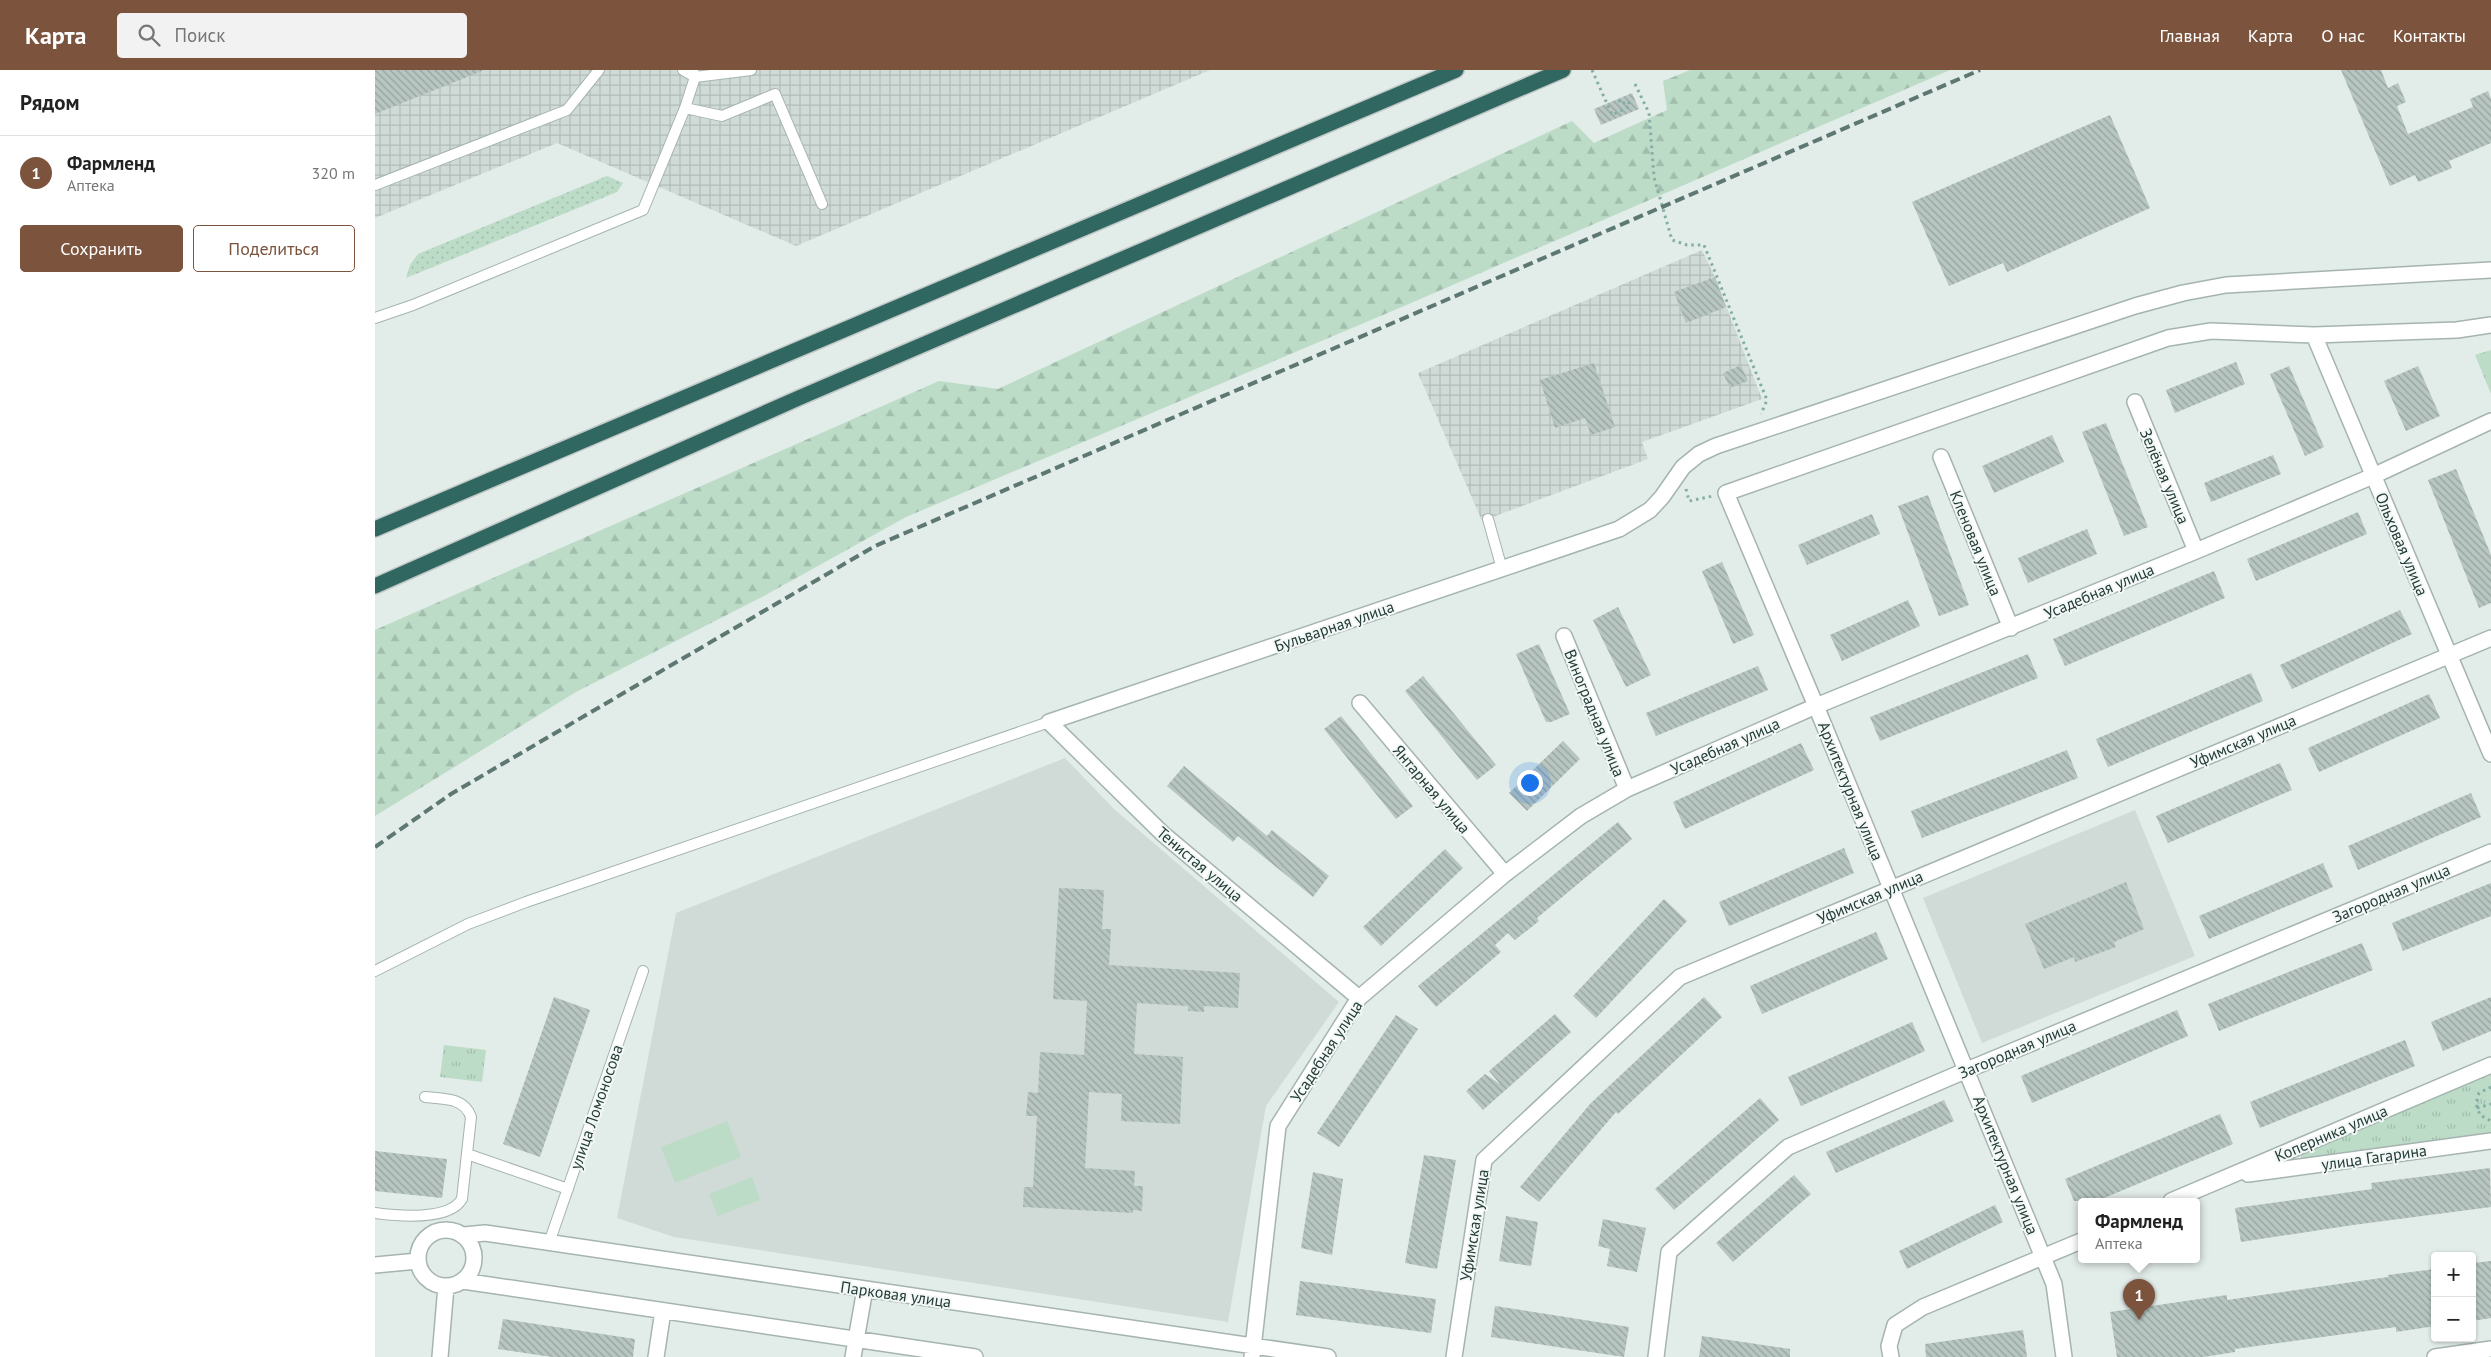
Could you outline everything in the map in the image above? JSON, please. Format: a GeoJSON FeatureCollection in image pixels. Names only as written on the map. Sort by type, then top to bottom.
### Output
{"type":"FeatureCollection","features":[{"type":"Feature","properties":{"kind":"highway"},"geometry":{"type":"LineString","coordinates":[[375,529],[1455,70]]}},
{"type":"Feature","properties":{"kind":"highway"},"geometry":{"type":"LineString","coordinates":[[375,586],[811,393],[1563,70]]}},
{"type":"Feature","properties":{"kind":"street","name":"Бульварная улица"},"geometry":{"type":"LineString","coordinates":[[1049,722],[1619,529],[1649,510],[1662,497],[1683,467],[1699,454],[1716,446],[2135,306],[2183,293],[2227,285],[2491,270]]}},
{"type":"Feature","properties":{"kind":"street"},"geometry":{"type":"LineString","coordinates":[[2313,335],[2457,330],[2491,325]]}},
{"type":"Feature","properties":{"kind":"street","name":"Архитектурная улица"},"geometry":{"type":"LineString","coordinates":[[2064,1357],[2054,1284],[1967,1070],[1726,493],[2168,338],[2211,331],[2313,335]]}},
{"type":"Feature","properties":{"kind":"street","name":"Ольховая улица"},"geometry":{"type":"LineString","coordinates":[[2313,335],[2491,754]]}},
{"type":"Feature","properties":{"kind":"street","name":"Зелёная улица"},"geometry":{"type":"LineString","coordinates":[[2135,402],[2196,551]]}},
{"type":"Feature","properties":{"kind":"street","name":"Усадебная улица"},"geometry":{"type":"LineString","coordinates":[[1252,1352],[1278,1126],[1359,998],[1505,874],[1581,816],[1627,789],[1816,706],[2196,551],[2373,476],[2491,421]]}},
{"type":"Feature","properties":{"kind":"street","name":"Кленовая улица"},"geometry":{"type":"LineString","coordinates":[[1941,457],[2011,628]]}},
{"type":"Feature","properties":{"kind":"street","name":"Виноградная улица"},"geometry":{"type":"LineString","coordinates":[[1564,636],[1627,789]]}},
{"type":"Feature","properties":{"kind":"street","name":"Уфимская улица"},"geometry":{"type":"LineString","coordinates":[[1454,1357],[1484,1160],[1680,977],[2491,638]]}},
{"type":"Feature","properties":{"kind":"street","name":"Янтарная улица"},"geometry":{"type":"LineString","coordinates":[[1360,703],[1505,874]]}},
{"type":"Feature","properties":{"kind":"street","name":"Тенистая улица"},"geometry":{"type":"LineString","coordinates":[[1049,722],[1163,834],[1359,998]]}},
{"type":"Feature","properties":{"kind":"street","name":"Загородная улица"},"geometry":{"type":"LineString","coordinates":[[1656,1357],[1669,1252],[1789,1147],[1967,1070],[2491,852]]}},
{"type":"Feature","properties":{"kind":"street","name":"Коперника улица"},"geometry":{"type":"LineString","coordinates":[[2178,1198],[2491,1065]]}},
{"type":"Feature","properties":{"kind":"street","name":"улица Гагарина"},"geometry":{"type":"LineString","coordinates":[[2227,1177],[2491,1141]]}},
{"type":"Feature","properties":{"kind":"street"},"geometry":{"type":"LineString","coordinates":[[463,1281],[473,1267],[475,1258],[470,1242],[464,1235],[448,1230],[432,1233],[421,1245],[418,1261],[425,1276],[438,1285],[446,1286],[463,1281],[975,1357]]}},
{"type":"Feature","properties":{"kind":"street","name":"Парковая улица"},"geometry":{"type":"LineString","coordinates":[[464,1235],[485,1233],[549,1242],[865,1289],[1252,1352],[1328,1357]]}},
{"type":"Feature","properties":{"kind":"street"},"geometry":{"type":"LineString","coordinates":[[1891,1357],[1889,1346],[1895,1325],[1923,1307],[2078,1242]]}},
{"type":"Feature","properties":{"kind":"street"},"geometry":{"type":"LineString","coordinates":[[375,1265],[418,1261]]}},
{"type":"Feature","properties":{"kind":"street"},"geometry":{"type":"LineString","coordinates":[[440,1357],[446,1286]]}},
{"type":"Feature","properties":{"kind":"street"},"geometry":{"type":"LineString","coordinates":[[853,1357],[865,1289]]}},
{"type":"Feature","properties":{"kind":"street"},"geometry":{"type":"LineString","coordinates":[[657,1357],[663,1311]]}},
{"type":"Feature","properties":{"kind":"street"},"geometry":{"type":"LineString","coordinates":[[2435,1357],[2491,1349]]}},
{"type":"Feature","properties":{"kind":"lane"},"geometry":{"type":"LineString","coordinates":[[375,185],[567,110],[599,70]]}},
{"type":"Feature","properties":{"kind":"lane"},"geometry":{"type":"LineString","coordinates":[[683,70],[694,73],[751,70]]}},
{"type":"Feature","properties":{"kind":"lane"},"geometry":{"type":"LineString","coordinates":[[375,318],[413,305],[643,210],[685,108],[694,73]]}},
{"type":"Feature","properties":{"kind":"lane"},"geometry":{"type":"LineString","coordinates":[[685,108],[722,116],[775,94],[822,204]]}},
{"type":"Feature","properties":{"kind":"lane"},"geometry":{"type":"LineString","coordinates":[[1488,519],[1502,569]]}},
{"type":"Feature","properties":{"kind":"lane"},"geometry":{"type":"LineString","coordinates":[[375,971],[467,924],[526,902],[1049,722]]}},
{"type":"Feature","properties":{"kind":"lane","name":"улица Ломоносова"},"geometry":{"type":"LineString","coordinates":[[549,1242],[643,971]]}},
{"type":"Feature","properties":{"kind":"lane"},"geometry":{"type":"LineString","coordinates":[[375,1213],[409,1215],[443,1212],[456,1207],[462,1199],[471,1117],[465,1106],[454,1100],[425,1097]]}},
{"type":"Feature","properties":{"kind":"lane"},"geometry":{"type":"LineString","coordinates":[[467,1154],[568,1189]]}},
{"type":"Feature","properties":{"kind":"path"},"geometry":{"type":"LineString","coordinates":[[1592,70],[1612,114],[1630,106],[1628,101],[1621,104],[1619,98]]}},
{"type":"Feature","properties":{"kind":"path"},"geometry":{"type":"LineString","coordinates":[[1635,84],[1649,113],[1654,177],[1672,240],[1687,245],[1704,245],[1767,400]]}},
{"type":"Feature","properties":{"kind":"path"},"geometry":{"type":"LineString","coordinates":[[2490,1087],[2479,1094],[2477,1108],[2480,1115],[2491,1121]]}},
{"type":"Feature","properties":{"kind":"path"},"geometry":{"type":"LineString","coordinates":[[2477,1108],[2491,1104]]}},
{"type":"Feature","properties":{"kind":"shaded area"},"geometry":{"type":"Polygon","coordinates":[[[375,70],[1210,70],[796,246],[557,143],[375,218],[375,70]]]}},
{"type":"Feature","properties":{"kind":"shaded area"},"geometry":{"type":"Polygon","coordinates":[[[1702,250],[1715,277],[1762,399],[1642,442],[1648,459],[1482,521],[1418,373],[1702,250]]]}},
{"type":"Feature","properties":{"kind":"shaded area"},"geometry":{"type":"Polygon","coordinates":[[[1065,758],[1114,809],[1339,1002],[1266,1106],[1228,1322],[674,1237],[617,1218],[676,913],[1065,758]]]}},
{"type":"Feature","properties":{"kind":"shaded area"},"geometry":{"type":"Polygon","coordinates":[[[2135,810],[2195,956],[1982,1043],[1923,898],[2135,810]]]}},
{"type":"Feature","properties":{"kind":"green space"},"geometry":{"type":"Polygon","coordinates":[[[1690,70],[1950,70],[1404,306],[906,517],[760,598],[576,692],[375,816],[375,630],[939,381],[998,389],[1572,121],[1594,143],[1667,110],[1663,81],[1690,70]]]}},
{"type":"Feature","properties":{"kind":"green space"},"geometry":{"type":"Polygon","coordinates":[[[607,176],[623,183],[617,192],[406,278],[410,265],[418,254],[607,176]]]}},
{"type":"Feature","properties":{"kind":"green space"},"geometry":{"type":"Polygon","coordinates":[[[2491,350],[2491,394],[2475,355],[2491,350]]]}},
{"type":"Feature","properties":{"kind":"green space"},"geometry":{"type":"Polygon","coordinates":[[[444,1045],[486,1050],[482,1082],[440,1077],[444,1045]]]}},
{"type":"Feature","properties":{"kind":"green space"},"geometry":{"type":"Polygon","coordinates":[[[2491,1072],[2491,1133],[2302,1159],[2300,1154],[2491,1072]]]}},
{"type":"Feature","properties":{"kind":"green space"},"geometry":{"type":"Polygon","coordinates":[[[727,1121],[741,1157],[675,1183],[661,1147],[727,1121]]]}},
{"type":"Feature","properties":{"kind":"green space"},"geometry":{"type":"Polygon","coordinates":[[[752,1177],[760,1200],[718,1216],[709,1194],[752,1177]]]}},
{"type":"Feature","properties":{"kind":"building"},"geometry":{"type":"Polygon","coordinates":[[[375,70],[482,70],[482,71],[375,114],[375,70]]]}},
{"type":"Feature","properties":{"kind":"building"},"geometry":{"type":"Polygon","coordinates":[[[2341,70],[2381,70],[2388,88],[2398,83],[2406,102],[2397,106],[2408,134],[2473,107],[2470,99],[2488,91],[2491,99],[2491,143],[2449,161],[2452,168],[2418,182],[2415,175],[2390,186],[2341,70]]]}},
{"type":"Feature","properties":{"kind":"building"},"geometry":{"type":"Polygon","coordinates":[[[1632,93],[1639,109],[1601,125],[1594,109],[1632,93]]]}},
{"type":"Feature","properties":{"kind":"building"},"geometry":{"type":"Polygon","coordinates":[[[2110,115],[2150,208],[2007,272],[2003,263],[1949,286],[1912,202],[2110,115]]]}},
{"type":"Feature","properties":{"kind":"building"},"geometry":{"type":"Polygon","coordinates":[[[1715,277],[1726,307],[1686,323],[1674,292],[1715,277]]]}},
{"type":"Feature","properties":{"kind":"building"},"geometry":{"type":"Polygon","coordinates":[[[2236,362],[2245,384],[2175,413],[2166,390],[2236,362]]]}},
{"type":"Feature","properties":{"kind":"building"},"geometry":{"type":"Polygon","coordinates":[[[1594,363],[1615,427],[1591,435],[1585,418],[1555,428],[1540,380],[1594,363]]]}},
{"type":"Feature","properties":{"kind":"building"},"geometry":{"type":"Polygon","coordinates":[[[1741,365],[1748,381],[1730,388],[1723,373],[1741,365]]]}},
{"type":"Feature","properties":{"kind":"building"},"geometry":{"type":"Polygon","coordinates":[[[2289,366],[2324,447],[2305,456],[2270,374],[2289,366]]]}},
{"type":"Feature","properties":{"kind":"building"},"geometry":{"type":"Polygon","coordinates":[[[2418,366],[2440,416],[2406,431],[2384,381],[2418,366]]]}},
{"type":"Feature","properties":{"kind":"building"},"geometry":{"type":"Polygon","coordinates":[[[2106,423],[2148,527],[2124,536],[2082,432],[2106,423]]]}},
{"type":"Feature","properties":{"kind":"building"},"geometry":{"type":"Polygon","coordinates":[[[2052,435],[2064,462],[1994,493],[1982,466],[2052,435]]]}},
{"type":"Feature","properties":{"kind":"building"},"geometry":{"type":"Polygon","coordinates":[[[2273,455],[2281,474],[2211,502],[2204,483],[2273,455]]]}},
{"type":"Feature","properties":{"kind":"building"},"geometry":{"type":"Polygon","coordinates":[[[2456,469],[2491,555],[2491,603],[2479,608],[2428,480],[2456,469]]]}},
{"type":"Feature","properties":{"kind":"building"},"geometry":{"type":"Polygon","coordinates":[[[1928,495],[1969,605],[1939,616],[1898,506],[1928,495]]]}},
{"type":"Feature","properties":{"kind":"building"},"geometry":{"type":"Polygon","coordinates":[[[2358,512],[2367,534],[2256,581],[2247,559],[2358,512]]]}},
{"type":"Feature","properties":{"kind":"building"},"geometry":{"type":"Polygon","coordinates":[[[1872,514],[1880,534],[1807,565],[1798,545],[1872,514]]]}},
{"type":"Feature","properties":{"kind":"building"},"geometry":{"type":"Polygon","coordinates":[[[2087,529],[2097,554],[2028,583],[2018,558],[2087,529]]]}},
{"type":"Feature","properties":{"kind":"building"},"geometry":{"type":"Polygon","coordinates":[[[1722,562],[1754,635],[1733,644],[1702,571],[1722,562]]]}},
{"type":"Feature","properties":{"kind":"building"},"geometry":{"type":"Polygon","coordinates":[[[2214,571],[2225,598],[2065,666],[2053,639],[2214,571]]]}},
{"type":"Feature","properties":{"kind":"building"},"geometry":{"type":"Polygon","coordinates":[[[1908,600],[1920,626],[1842,661],[1830,635],[1908,600]]]}},
{"type":"Feature","properties":{"kind":"building"},"geometry":{"type":"Polygon","coordinates":[[[1618,607],[1651,675],[1626,687],[1593,620],[1618,607]]]}},
{"type":"Feature","properties":{"kind":"building"},"geometry":{"type":"Polygon","coordinates":[[[2400,610],[2412,634],[2292,689],[2280,665],[2400,610]]]}},
{"type":"Feature","properties":{"kind":"building"},"geometry":{"type":"Polygon","coordinates":[[[1539,644],[1570,714],[1551,722],[1546,722],[1516,654],[1539,644]]]}},
{"type":"Feature","properties":{"kind":"building"},"geometry":{"type":"Polygon","coordinates":[[[2028,654],[2038,678],[1880,741],[1870,717],[2028,654]]]}},
{"type":"Feature","properties":{"kind":"building"},"geometry":{"type":"Polygon","coordinates":[[[1758,666],[1768,690],[1656,736],[1646,713],[1758,666]]]}},
{"type":"Feature","properties":{"kind":"building"},"geometry":{"type":"Polygon","coordinates":[[[2251,673],[2263,701],[2108,767],[2096,739],[2251,673]]]}},
{"type":"Feature","properties":{"kind":"building"},"geometry":{"type":"Polygon","coordinates":[[[1423,676],[1496,765],[1477,780],[1405,691],[1423,676]]]}},
{"type":"Feature","properties":{"kind":"building"},"geometry":{"type":"Polygon","coordinates":[[[2429,694],[2440,718],[2319,772],[2308,748],[2429,694]]]}},
{"type":"Feature","properties":{"kind":"building"},"geometry":{"type":"Polygon","coordinates":[[[1341,716],[1413,806],[1396,819],[1324,729],[1341,716]]]}},
{"type":"Feature","properties":{"kind":"building"},"geometry":{"type":"Polygon","coordinates":[[[1563,741],[1580,759],[1527,811],[1509,793],[1563,741]]]}},
{"type":"Feature","properties":{"kind":"building"},"geometry":{"type":"Polygon","coordinates":[[[1801,743],[1814,770],[1685,829],[1673,802],[1801,743]]]}},
{"type":"Feature","properties":{"kind":"building"},"geometry":{"type":"Polygon","coordinates":[[[2067,750],[2078,778],[1922,838],[1911,811],[2067,750]]]}},
{"type":"Feature","properties":{"kind":"building"},"geometry":{"type":"Polygon","coordinates":[[[2280,763],[2292,790],[2168,843],[2156,816],[2280,763]]]}},
{"type":"Feature","properties":{"kind":"building"},"geometry":{"type":"Polygon","coordinates":[[[1184,766],[1267,836],[1272,830],[1329,876],[1313,897],[1238,836],[1233,842],[1167,786],[1184,766]]]}},
{"type":"Feature","properties":{"kind":"building"},"geometry":{"type":"Polygon","coordinates":[[[2471,793],[2481,817],[2358,870],[2348,846],[2471,793]]]}},
{"type":"Feature","properties":{"kind":"building"},"geometry":{"type":"Polygon","coordinates":[[[1618,822],[1632,839],[1537,918],[1539,921],[1515,940],[1508,933],[1495,945],[1501,952],[1436,1007],[1418,986],[1618,822]]]}},
{"type":"Feature","properties":{"kind":"building"},"geometry":{"type":"Polygon","coordinates":[[[1844,848],[1854,873],[1729,926],[1719,902],[1844,848]]]}},
{"type":"Feature","properties":{"kind":"building"},"geometry":{"type":"Polygon","coordinates":[[[1445,849],[1463,868],[1381,946],[1363,927],[1445,849]]]}},
{"type":"Feature","properties":{"kind":"building"},"geometry":{"type":"Polygon","coordinates":[[[2323,863],[2333,887],[2209,939],[2199,916],[2323,863]]]}},
{"type":"Feature","properties":{"kind":"building"},"geometry":{"type":"Polygon","coordinates":[[[2126,882],[2144,929],[2114,942],[2116,947],[2075,962],[2074,957],[2044,969],[2025,924],[2126,882]]]}},
{"type":"Feature","properties":{"kind":"building"},"geometry":{"type":"Polygon","coordinates":[[[2491,883],[2491,916],[2403,951],[2392,923],[2491,883]]]}},
{"type":"Feature","properties":{"kind":"building"},"geometry":{"type":"Polygon","coordinates":[[[1059,888],[1104,890],[1102,929],[1111,929],[1109,965],[1240,973],[1238,1008],[1204,1006],[1204,1012],[1188,1011],[1188,1006],[1137,1003],[1134,1054],[1183,1057],[1180,1124],[1121,1121],[1122,1094],[1089,1092],[1085,1168],[1135,1171],[1134,1186],[1143,1186],[1142,1211],[1133,1210],[1133,1213],[1023,1207],[1024,1187],[1033,1187],[1037,1116],[1026,1116],[1028,1092],[1038,1093],[1040,1052],[1084,1055],[1087,1001],[1053,999],[1059,888]]]}},
{"type":"Feature","properties":{"kind":"building"},"geometry":{"type":"Polygon","coordinates":[[[1664,899],[1687,921],[1596,1018],[1573,996],[1664,899]]]}},
{"type":"Feature","properties":{"kind":"building"},"geometry":{"type":"Polygon","coordinates":[[[1876,932],[1888,959],[1762,1014],[1750,986],[1876,932]]]}},
{"type":"Feature","properties":{"kind":"building"},"geometry":{"type":"Polygon","coordinates":[[[2362,943],[2373,970],[2219,1031],[2208,1004],[2362,943]]]}},
{"type":"Feature","properties":{"kind":"building"},"geometry":{"type":"Polygon","coordinates":[[[554,997],[590,1010],[540,1157],[503,1144],[554,997]]]}},
{"type":"Feature","properties":{"kind":"building"},"geometry":{"type":"Polygon","coordinates":[[[1704,997],[1722,1017],[1618,1114],[1616,1112],[1539,1202],[1520,1187],[1591,1103],[1704,997]]]}},
{"type":"Feature","properties":{"kind":"building"},"geometry":{"type":"Polygon","coordinates":[[[2491,997],[2491,1031],[2443,1051],[2431,1022],[2491,997]]]}},
{"type":"Feature","properties":{"kind":"building"},"geometry":{"type":"Polygon","coordinates":[[[2177,1010],[2188,1036],[2032,1103],[2021,1076],[2177,1010]]]}},
{"type":"Feature","properties":{"kind":"building"},"geometry":{"type":"Polygon","coordinates":[[[1555,1014],[1571,1032],[1483,1110],[1466,1091],[1485,1074],[1500,1084],[1489,1071],[1555,1014]]]}},
{"type":"Feature","properties":{"kind":"building"},"geometry":{"type":"Polygon","coordinates":[[[1396,1015],[1418,1029],[1339,1147],[1317,1133],[1396,1015]]]}},
{"type":"Feature","properties":{"kind":"building"},"geometry":{"type":"Polygon","coordinates":[[[1912,1022],[1925,1051],[1801,1106],[1788,1077],[1912,1022]]]}},
{"type":"Feature","properties":{"kind":"building"},"geometry":{"type":"Polygon","coordinates":[[[2405,1040],[2415,1066],[2260,1128],[2250,1102],[2405,1040]]]}},
{"type":"Feature","properties":{"kind":"building"},"geometry":{"type":"Polygon","coordinates":[[[1760,1098],[1779,1120],[1674,1210],[1655,1189],[1760,1098]]]}},
{"type":"Feature","properties":{"kind":"building"},"geometry":{"type":"Polygon","coordinates":[[[1944,1100],[1954,1121],[1836,1173],[1826,1152],[1944,1100]]]}},
{"type":"Feature","properties":{"kind":"building"},"geometry":{"type":"Polygon","coordinates":[[[2220,1114],[2233,1144],[2104,1198],[2078,1198],[2078,1201],[2074,1201],[2065,1179],[2220,1114]]]}},
{"type":"Feature","properties":{"kind":"building"},"geometry":{"type":"Polygon","coordinates":[[[375,1151],[447,1159],[442,1198],[375,1191],[375,1151]]]}},
{"type":"Feature","properties":{"kind":"building"},"geometry":{"type":"Polygon","coordinates":[[[1424,1155],[1456,1160],[1437,1269],[1405,1263],[1424,1155]]]}},
{"type":"Feature","properties":{"kind":"building"},"geometry":{"type":"Polygon","coordinates":[[[2490,1168],[2491,1207],[2241,1242],[2235,1208],[2372,1189],[2371,1183],[2490,1168]]]}},
{"type":"Feature","properties":{"kind":"building"},"geometry":{"type":"Polygon","coordinates":[[[1313,1172],[1343,1179],[1332,1255],[1301,1248],[1313,1172]]]}},
{"type":"Feature","properties":{"kind":"building"},"geometry":{"type":"Polygon","coordinates":[[[1794,1175],[1811,1194],[1733,1262],[1716,1243],[1794,1175]]]}},
{"type":"Feature","properties":{"kind":"building"},"geometry":{"type":"Polygon","coordinates":[[[1995,1205],[2003,1222],[1907,1269],[1899,1251],[1995,1205]]]}},
{"type":"Feature","properties":{"kind":"building"},"geometry":{"type":"Polygon","coordinates":[[[1506,1216],[1538,1222],[1531,1266],[1499,1261],[1506,1216]]]}},
{"type":"Feature","properties":{"kind":"building"},"geometry":{"type":"Polygon","coordinates":[[[1603,1219],[1646,1228],[1637,1272],[1607,1266],[1610,1249],[1598,1246],[1603,1219]]]}},
{"type":"Feature","properties":{"kind":"building"},"geometry":{"type":"Polygon","coordinates":[[[2491,1261],[2491,1318],[2476,1320],[2476,1297],[2476,1263],[2491,1261]]]}},
{"type":"Feature","properties":{"kind":"building"},"geometry":{"type":"Polygon","coordinates":[[[2431,1270],[2431,1327],[2396,1332],[2396,1327],[2235,1349],[2235,1352],[2204,1357],[2117,1357],[2110,1312],[2227,1295],[2227,1300],[2388,1277],[2388,1275],[2431,1270]]]}},
{"type":"Feature","properties":{"kind":"building"},"geometry":{"type":"Polygon","coordinates":[[[1300,1281],[1436,1299],[1431,1333],[1296,1315],[1300,1281]]]}},
{"type":"Feature","properties":{"kind":"building"},"geometry":{"type":"Polygon","coordinates":[[[1495,1306],[1629,1327],[1624,1357],[1491,1337],[1495,1306]]]}},
{"type":"Feature","properties":{"kind":"building"},"geometry":{"type":"Polygon","coordinates":[[[503,1319],[635,1339],[633,1357],[552,1357],[498,1349],[503,1319]]]}},
{"type":"Feature","properties":{"kind":"building"},"geometry":{"type":"Polygon","coordinates":[[[2023,1330],[2027,1357],[1926,1357],[1925,1344],[2023,1330]]]}},
{"type":"Feature","properties":{"kind":"building"},"geometry":{"type":"Polygon","coordinates":[[[1702,1336],[1790,1349],[1790,1357],[1699,1357],[1702,1336]]]}},
{"type":"Feature","properties":{"kind":"railway"},"geometry":{"type":"LineString","coordinates":[[375,847],[451,794],[875,546],[1980,70]]}},
{"type":"Feature","properties":{"kind":"place","name":"Фармленд"},"geometry":{"type":"Point","coordinates":[2139,1320]}}]}
